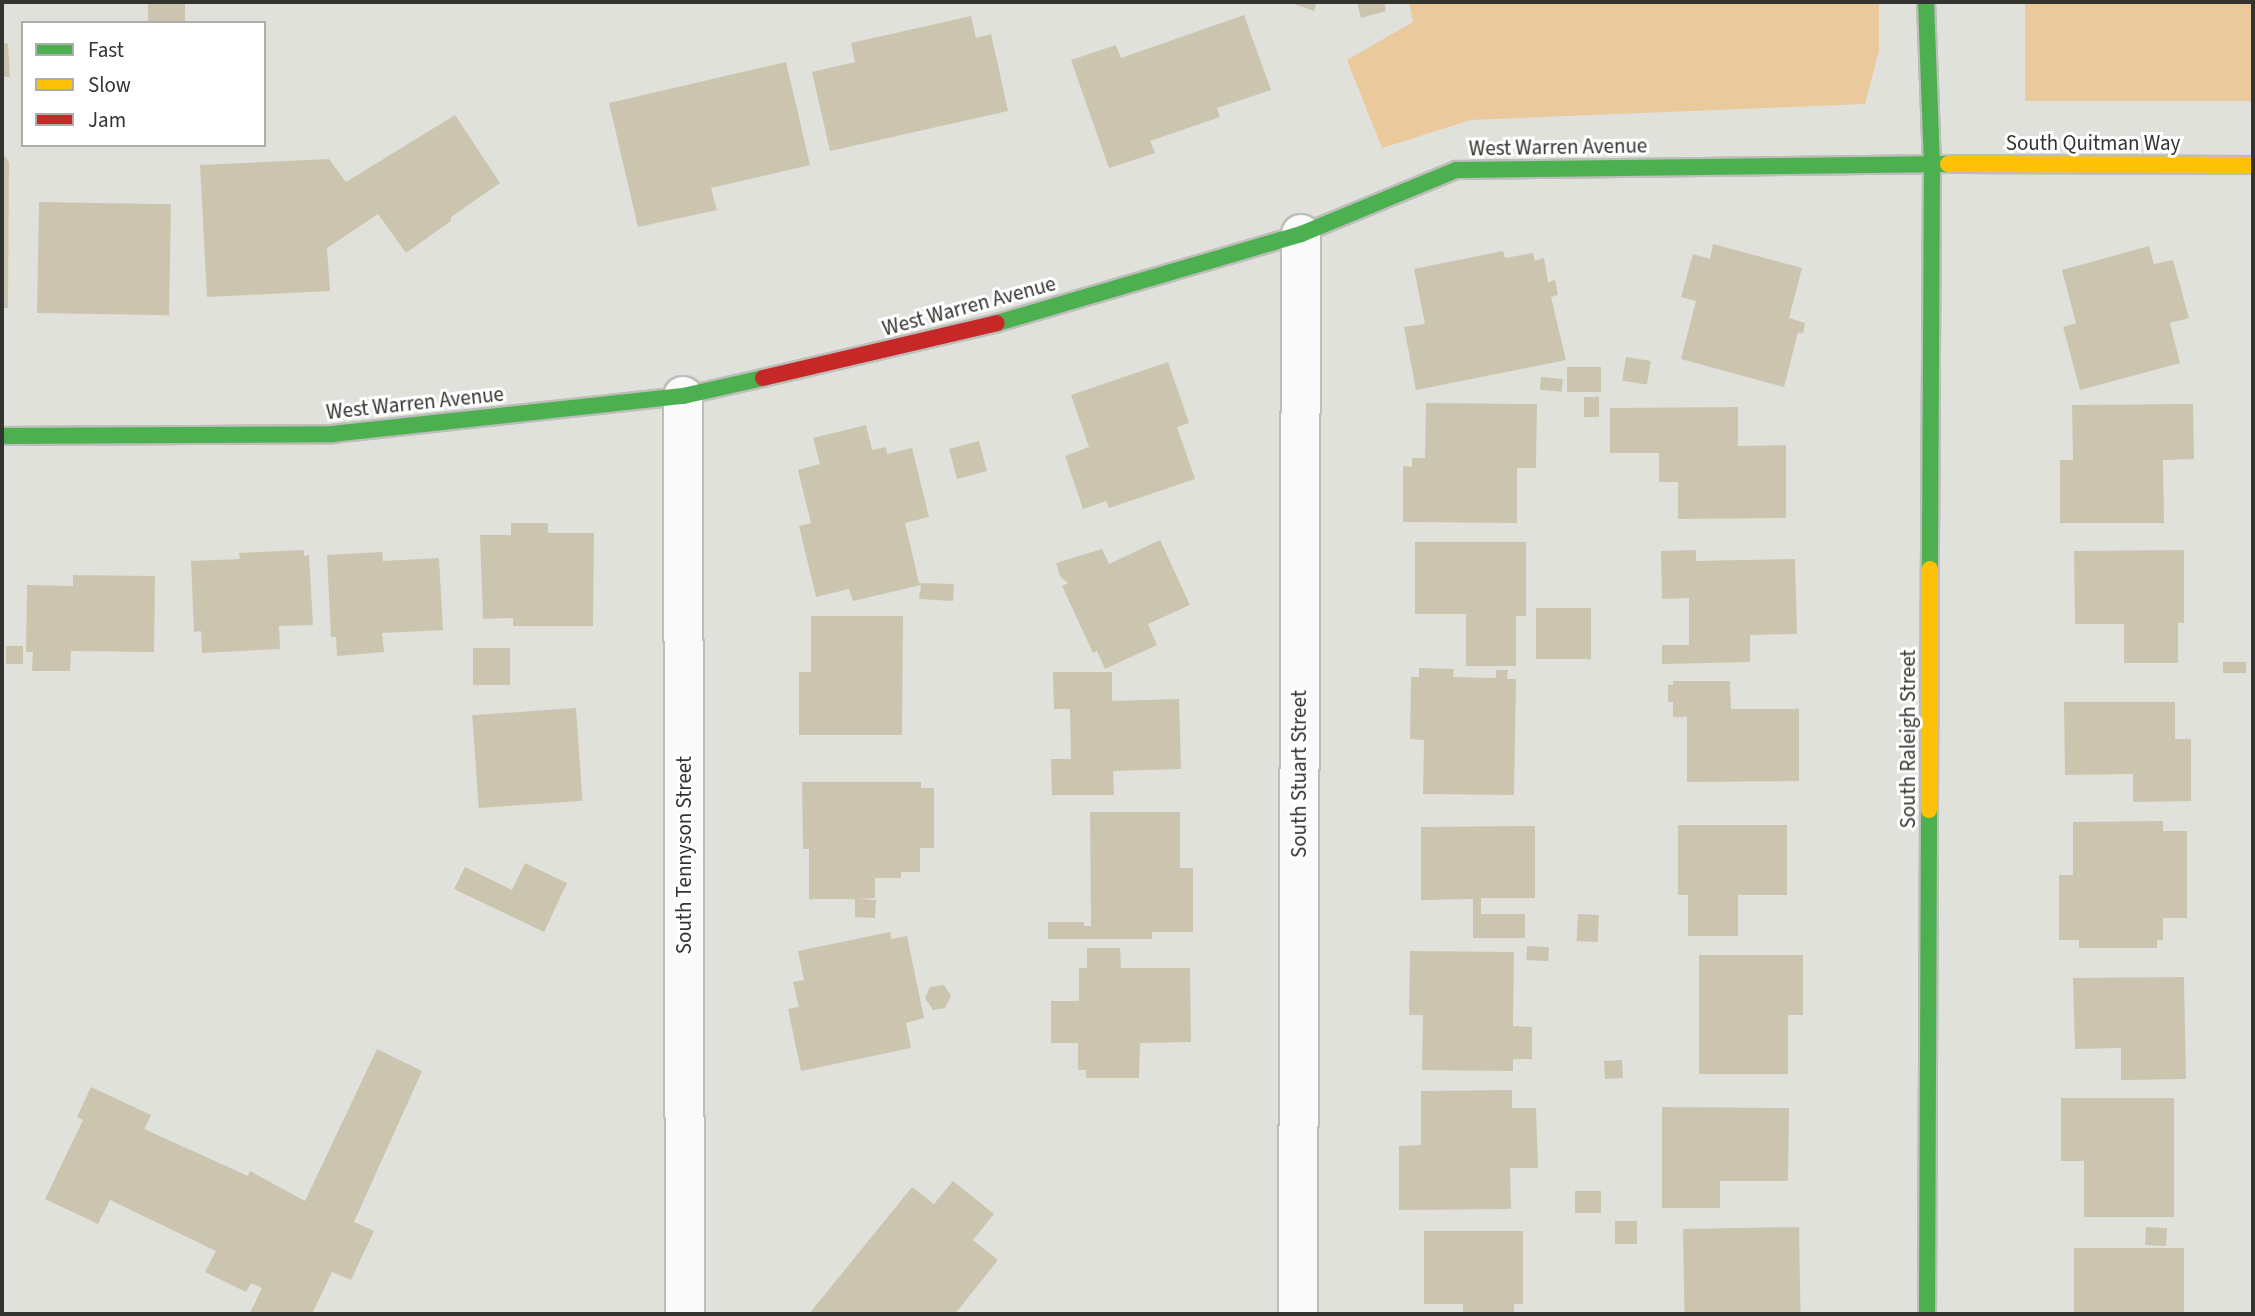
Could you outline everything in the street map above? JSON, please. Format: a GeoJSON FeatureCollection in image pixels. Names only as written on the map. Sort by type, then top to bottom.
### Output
{"type":"FeatureCollection","features":[{"type":"Feature","properties":{"kind":"street"},"geometry":{"type":"LineString","coordinates":[[1926,2],[1932,164]]}},
{"type":"Feature","properties":{"kind":"street","name":"South Quitman Way"},"geometry":{"type":"LineString","coordinates":[[1932,164],[2253,165]]}},
{"type":"Feature","properties":{"kind":"street","name":"West Warren Avenue"},"geometry":{"type":"LineString","coordinates":[[2,436],[332,434],[683,396],[972,330],[1301,234],[1456,170],[1932,164]]}},
{"type":"Feature","properties":{"kind":"street","name":"South Raleigh Street"},"geometry":{"type":"LineString","coordinates":[[1927,1314],[1932,164]]}},
{"type":"Feature","properties":{"kind":"street","name":"South Stuart Street"},"geometry":{"type":"LineString","coordinates":[[1298,1314],[1301,234]]}},
{"type":"Feature","properties":{"kind":"street","name":"South Tennyson Street"},"geometry":{"type":"LineString","coordinates":[[683,396],[685,1314]]}},
{"type":"Feature","properties":{"kind":"shaded area"},"geometry":{"type":"Polygon","coordinates":[[[1409,2],[1879,2],[1879,51],[1865,104],[1471,120],[1382,148],[1347,60],[1413,22],[1409,2]]]}},
{"type":"Feature","properties":{"kind":"shaded area"},"geometry":{"type":"Polygon","coordinates":[[[2025,2],[2253,2],[2253,101],[2025,101],[2025,2]]]}},
{"type":"Feature","properties":{"kind":"building"},"geometry":{"type":"Polygon","coordinates":[[[148,2],[185,2],[185,21],[148,21],[148,2]]]}},
{"type":"Feature","properties":{"kind":"building"},"geometry":{"type":"Polygon","coordinates":[[[1288,2],[1317,2],[1314,11],[1288,2]]]}},
{"type":"Feature","properties":{"kind":"building"},"geometry":{"type":"Polygon","coordinates":[[[1357,2],[1384,2],[1386,11],[1361,18],[1357,2]]]}},
{"type":"Feature","properties":{"kind":"building"},"geometry":{"type":"Polygon","coordinates":[[[1244,15],[1271,90],[1217,108],[1220,117],[1150,141],[1155,153],[1109,168],[1071,60],[1116,45],[1121,58],[1244,15]]]}},
{"type":"Feature","properties":{"kind":"building"},"geometry":{"type":"Polygon","coordinates":[[[971,16],[976,38],[991,34],[1008,111],[830,151],[812,72],[855,62],[851,43],[971,16]]]}},
{"type":"Feature","properties":{"kind":"building"},"geometry":{"type":"Polygon","coordinates":[[[8,43],[10,77],[2,77],[2,44],[8,43]]]}},
{"type":"Feature","properties":{"kind":"building"},"geometry":{"type":"Polygon","coordinates":[[[786,62],[810,165],[711,188],[717,210],[638,227],[609,103],[786,62]]]}},
{"type":"Feature","properties":{"kind":"building"},"geometry":{"type":"Polygon","coordinates":[[[455,115],[500,183],[451,217],[451,221],[406,253],[378,214],[327,248],[330,291],[207,297],[200,165],[329,159],[346,182],[455,115]]]}},
{"type":"Feature","properties":{"kind":"building"},"geometry":{"type":"Polygon","coordinates":[[[2,153],[9,162],[8,308],[2,308],[2,153]]]}},
{"type":"Feature","properties":{"kind":"building"},"geometry":{"type":"Polygon","coordinates":[[[39,202],[171,204],[169,315],[37,313],[39,202]]]}},
{"type":"Feature","properties":{"kind":"building"},"geometry":{"type":"Polygon","coordinates":[[[1713,244],[1802,268],[1789,318],[1805,323],[1803,334],[1798,332],[1784,387],[1681,359],[1696,301],[1681,297],[1693,254],[1710,259],[1713,244]]]}},
{"type":"Feature","properties":{"kind":"building"},"geometry":{"type":"Polygon","coordinates":[[[2149,246],[2154,264],[2173,260],[2189,318],[2170,323],[2180,363],[2080,390],[2063,327],[2076,323],[2062,270],[2149,246]]]}},
{"type":"Feature","properties":{"kind":"building"},"geometry":{"type":"Polygon","coordinates":[[[1503,251],[1505,258],[1533,253],[1535,261],[1544,258],[1548,282],[1555,280],[1558,295],[1551,297],[1566,360],[1416,390],[1404,327],[1425,324],[1414,269],[1503,251]]]}},
{"type":"Feature","properties":{"kind":"building"},"geometry":{"type":"Polygon","coordinates":[[[1626,357],[1651,361],[1647,385],[1622,381],[1626,357]]]}},
{"type":"Feature","properties":{"kind":"building"},"geometry":{"type":"Polygon","coordinates":[[[1168,362],[1189,423],[1177,427],[1195,479],[1109,508],[1106,501],[1083,509],[1065,456],[1089,447],[1071,395],[1168,362]]]}},
{"type":"Feature","properties":{"kind":"building"},"geometry":{"type":"Polygon","coordinates":[[[1567,367],[1601,367],[1601,392],[1567,392],[1567,367]]]}},
{"type":"Feature","properties":{"kind":"building"},"geometry":{"type":"Polygon","coordinates":[[[1541,377],[1563,379],[1562,392],[1540,390],[1541,377]]]}},
{"type":"Feature","properties":{"kind":"building"},"geometry":{"type":"Polygon","coordinates":[[[1584,397],[1599,397],[1599,417],[1584,417],[1584,397]]]}},
{"type":"Feature","properties":{"kind":"building"},"geometry":{"type":"Polygon","coordinates":[[[1426,403],[1537,404],[1536,468],[1517,468],[1517,523],[1403,522],[1403,466],[1412,467],[1412,458],[1425,458],[1426,403]]]}},
{"type":"Feature","properties":{"kind":"building"},"geometry":{"type":"Polygon","coordinates":[[[2193,404],[2194,459],[2163,460],[2164,523],[2060,523],[2060,460],[2073,460],[2072,405],[2193,404]]]}},
{"type":"Feature","properties":{"kind":"building"},"geometry":{"type":"Polygon","coordinates":[[[1738,407],[1738,446],[1786,445],[1786,518],[1678,519],[1678,482],[1659,482],[1659,453],[1610,453],[1610,408],[1738,407]]]}},
{"type":"Feature","properties":{"kind":"building"},"geometry":{"type":"Polygon","coordinates":[[[866,425],[872,450],[886,447],[887,454],[912,448],[929,517],[905,523],[919,583],[954,584],[953,601],[919,599],[921,585],[853,601],[849,589],[816,597],[799,526],[811,523],[798,470],[820,464],[813,438],[866,425]]]}},
{"type":"Feature","properties":{"kind":"building"},"geometry":{"type":"Polygon","coordinates":[[[979,441],[987,471],[957,479],[949,449],[979,441]]]}},
{"type":"Feature","properties":{"kind":"building"},"geometry":{"type":"Polygon","coordinates":[[[511,523],[548,523],[548,533],[594,533],[593,626],[513,626],[513,618],[483,619],[480,535],[511,535],[511,523]]]}},
{"type":"Feature","properties":{"kind":"building"},"geometry":{"type":"Polygon","coordinates":[[[1160,540],[1190,605],[1148,624],[1157,645],[1105,669],[1097,651],[1093,653],[1062,586],[1068,583],[1060,576],[1056,563],[1102,549],[1109,564],[1160,540]]]}},
{"type":"Feature","properties":{"kind":"building"},"geometry":{"type":"Polygon","coordinates":[[[1415,542],[1526,542],[1526,616],[1516,616],[1516,666],[1466,666],[1466,614],[1415,614],[1415,542]]]}},
{"type":"Feature","properties":{"kind":"building"},"geometry":{"type":"Polygon","coordinates":[[[304,550],[304,556],[309,555],[313,625],[279,626],[280,649],[202,653],[201,631],[194,632],[191,561],[240,559],[239,553],[304,550]]]}},
{"type":"Feature","properties":{"kind":"building"},"geometry":{"type":"Polygon","coordinates":[[[1696,550],[1696,561],[1795,559],[1797,634],[1750,635],[1750,662],[1662,664],[1662,645],[1689,645],[1689,598],[1662,599],[1661,551],[1696,550]]]}},
{"type":"Feature","properties":{"kind":"building"},"geometry":{"type":"Polygon","coordinates":[[[2184,550],[2184,623],[2178,623],[2178,663],[2124,663],[2124,624],[2075,624],[2074,551],[2184,550]]]}},
{"type":"Feature","properties":{"kind":"building"},"geometry":{"type":"Polygon","coordinates":[[[382,552],[383,561],[439,558],[443,630],[382,633],[384,652],[337,656],[336,637],[331,637],[327,555],[382,552]]]}},
{"type":"Feature","properties":{"kind":"building"},"geometry":{"type":"Polygon","coordinates":[[[73,575],[155,576],[154,652],[71,651],[70,671],[32,671],[33,652],[26,652],[27,585],[73,586],[73,575]]]}},
{"type":"Feature","properties":{"kind":"building"},"geometry":{"type":"Polygon","coordinates":[[[1536,608],[1591,608],[1591,659],[1536,659],[1536,608]]]}},
{"type":"Feature","properties":{"kind":"building"},"geometry":{"type":"Polygon","coordinates":[[[811,616],[903,616],[902,735],[799,735],[799,672],[811,672],[811,616]]]}},
{"type":"Feature","properties":{"kind":"building"},"geometry":{"type":"Polygon","coordinates":[[[6,646],[23,646],[23,664],[6,664],[6,646]]]}},
{"type":"Feature","properties":{"kind":"building"},"geometry":{"type":"Polygon","coordinates":[[[473,648],[510,648],[510,685],[473,685],[473,648]]]}},
{"type":"Feature","properties":{"kind":"building"},"geometry":{"type":"Polygon","coordinates":[[[2223,662],[2246,662],[2246,673],[2223,673],[2223,662]]]}},
{"type":"Feature","properties":{"kind":"building"},"geometry":{"type":"Polygon","coordinates":[[[1419,668],[1454,669],[1453,677],[1496,678],[1496,670],[1508,670],[1507,679],[1516,679],[1514,795],[1423,794],[1424,740],[1410,739],[1411,677],[1419,677],[1419,668]]]}},
{"type":"Feature","properties":{"kind":"building"},"geometry":{"type":"Polygon","coordinates":[[[1053,672],[1112,672],[1112,701],[1179,699],[1181,769],[1113,771],[1114,795],[1052,795],[1051,759],[1071,759],[1070,709],[1054,709],[1053,672]]]}},
{"type":"Feature","properties":{"kind":"building"},"geometry":{"type":"Polygon","coordinates":[[[1673,681],[1730,681],[1731,709],[1799,709],[1799,781],[1687,782],[1687,717],[1673,717],[1673,702],[1668,702],[1668,685],[1673,685],[1673,681]]]}},
{"type":"Feature","properties":{"kind":"building"},"geometry":{"type":"Polygon","coordinates":[[[2064,702],[2175,702],[2175,739],[2191,739],[2191,801],[2133,802],[2133,774],[2065,775],[2064,702]]]}},
{"type":"Feature","properties":{"kind":"building"},"geometry":{"type":"Polygon","coordinates":[[[576,708],[582,801],[479,808],[472,715],[576,708]]]}},
{"type":"Feature","properties":{"kind":"building"},"geometry":{"type":"Polygon","coordinates":[[[802,782],[921,782],[921,788],[934,788],[934,848],[920,848],[920,872],[901,872],[901,878],[875,878],[875,898],[858,899],[876,900],[875,918],[855,917],[855,899],[809,899],[809,849],[803,849],[802,782]]]}},
{"type":"Feature","properties":{"kind":"building"},"geometry":{"type":"Polygon","coordinates":[[[1090,812],[1180,812],[1180,868],[1193,868],[1193,932],[1152,932],[1152,939],[1048,939],[1048,922],[1084,922],[1084,926],[1091,926],[1090,812]]]}},
{"type":"Feature","properties":{"kind":"building"},"geometry":{"type":"Polygon","coordinates":[[[2163,821],[2163,831],[2187,831],[2187,918],[2163,918],[2163,940],[2157,940],[2157,948],[2079,948],[2079,940],[2059,940],[2059,875],[2073,875],[2073,822],[2163,821]]]}},
{"type":"Feature","properties":{"kind":"building"},"geometry":{"type":"Polygon","coordinates":[[[1678,825],[1787,825],[1787,895],[1738,895],[1738,936],[1688,936],[1688,895],[1678,895],[1678,825]]]}},
{"type":"Feature","properties":{"kind":"building"},"geometry":{"type":"Polygon","coordinates":[[[1535,826],[1535,898],[1481,898],[1481,914],[1525,914],[1525,938],[1473,938],[1473,899],[1421,900],[1421,827],[1535,826]]]}},
{"type":"Feature","properties":{"kind":"building"},"geometry":{"type":"Polygon","coordinates":[[[525,863],[567,883],[544,932],[454,889],[465,867],[512,890],[525,863]]]}},
{"type":"Feature","properties":{"kind":"building"},"geometry":{"type":"Polygon","coordinates":[[[1578,914],[1599,915],[1598,942],[1577,941],[1578,914]]]}},
{"type":"Feature","properties":{"kind":"building"},"geometry":{"type":"Polygon","coordinates":[[[890,932],[891,939],[907,936],[924,1018],[906,1023],[911,1048],[801,1071],[788,1009],[799,1007],[793,982],[804,980],[798,951],[890,932]]]}},
{"type":"Feature","properties":{"kind":"building"},"geometry":{"type":"Polygon","coordinates":[[[1527,946],[1549,947],[1548,961],[1526,960],[1527,946]]]}},
{"type":"Feature","properties":{"kind":"building"},"geometry":{"type":"Polygon","coordinates":[[[1087,948],[1120,948],[1121,968],[1190,968],[1191,1042],[1140,1043],[1139,1078],[1086,1078],[1086,1070],[1078,1070],[1078,1043],[1051,1043],[1051,1001],[1079,1001],[1079,968],[1087,968],[1087,948]]]}},
{"type":"Feature","properties":{"kind":"building"},"geometry":{"type":"Polygon","coordinates":[[[1410,951],[1514,952],[1513,1026],[1532,1027],[1532,1059],[1513,1059],[1513,1071],[1422,1070],[1423,1015],[1409,1015],[1410,951]]]}},
{"type":"Feature","properties":{"kind":"building"},"geometry":{"type":"Polygon","coordinates":[[[1699,955],[1803,955],[1803,1015],[1788,1015],[1788,1074],[1699,1074],[1699,955]]]}},
{"type":"Feature","properties":{"kind":"building"},"geometry":{"type":"Polygon","coordinates":[[[2184,977],[2186,1079],[2121,1080],[2121,1048],[2075,1049],[2073,978],[2184,977]]]}},
{"type":"Feature","properties":{"kind":"building"},"geometry":{"type":"Polygon","coordinates":[[[944,985],[951,996],[945,1008],[933,1010],[925,998],[930,987],[944,985]]]}},
{"type":"Feature","properties":{"kind":"building"},"geometry":{"type":"Polygon","coordinates":[[[377,1049],[422,1071],[354,1222],[374,1231],[351,1280],[332,1272],[312,1314],[250,1313],[262,1288],[251,1283],[246,1292],[205,1272],[216,1251],[110,1200],[98,1224],[45,1199],[83,1120],[77,1117],[91,1087],[151,1115],[144,1129],[248,1176],[250,1171],[305,1201],[377,1049]]]}},
{"type":"Feature","properties":{"kind":"building"},"geometry":{"type":"Polygon","coordinates":[[[1622,1060],[1623,1078],[1605,1079],[1604,1061],[1622,1060]]]}},
{"type":"Feature","properties":{"kind":"building"},"geometry":{"type":"Polygon","coordinates":[[[1512,1090],[1512,1108],[1536,1108],[1538,1168],[1510,1168],[1511,1209],[1399,1210],[1399,1146],[1421,1145],[1421,1091],[1512,1090]]]}},
{"type":"Feature","properties":{"kind":"building"},"geometry":{"type":"Polygon","coordinates":[[[2061,1098],[2174,1098],[2174,1217],[2084,1217],[2084,1161],[2061,1161],[2061,1098]]]}},
{"type":"Feature","properties":{"kind":"building"},"geometry":{"type":"Polygon","coordinates":[[[1662,1107],[1789,1108],[1788,1181],[1720,1181],[1720,1208],[1662,1208],[1662,1107]]]}},
{"type":"Feature","properties":{"kind":"building"},"geometry":{"type":"Polygon","coordinates":[[[953,1181],[994,1214],[973,1240],[998,1260],[955,1314],[809,1314],[912,1187],[934,1204],[953,1181]]]}},
{"type":"Feature","properties":{"kind":"building"},"geometry":{"type":"Polygon","coordinates":[[[1575,1191],[1601,1191],[1601,1213],[1575,1213],[1575,1191]]]}},
{"type":"Feature","properties":{"kind":"building"},"geometry":{"type":"Polygon","coordinates":[[[1615,1221],[1637,1221],[1637,1244],[1615,1244],[1615,1221]]]}},
{"type":"Feature","properties":{"kind":"building"},"geometry":{"type":"Polygon","coordinates":[[[1799,1227],[1801,1314],[1685,1314],[1683,1229],[1799,1227]]]}},
{"type":"Feature","properties":{"kind":"building"},"geometry":{"type":"Polygon","coordinates":[[[2146,1227],[2167,1228],[2166,1246],[2145,1245],[2146,1227]]]}},
{"type":"Feature","properties":{"kind":"building"},"geometry":{"type":"Polygon","coordinates":[[[1424,1231],[1523,1231],[1523,1304],[1514,1304],[1514,1314],[1463,1314],[1463,1304],[1424,1304],[1424,1231]]]}},
{"type":"Feature","properties":{"kind":"building"},"geometry":{"type":"Polygon","coordinates":[[[2074,1248],[2184,1248],[2184,1314],[2074,1314],[2074,1248]]]}},
{"type":"Feature","properties":{"kind":"traffic: fast"},"geometry":{"type":"LineString","coordinates":[[1926,2],[1932,164],[1930,569]]}},
{"type":"Feature","properties":{"kind":"traffic: fast"},"geometry":{"type":"LineString","coordinates":[[997,323],[1301,234],[1456,170],[1948,164]]}},
{"type":"Feature","properties":{"kind":"traffic: fast"},"geometry":{"type":"LineString","coordinates":[[2,436],[332,434],[683,396],[763,378]]}},
{"type":"Feature","properties":{"kind":"traffic: fast"},"geometry":{"type":"LineString","coordinates":[[1927,1314],[1929,810]]}},
{"type":"Feature","properties":{"kind":"traffic: slow"},"geometry":{"type":"LineString","coordinates":[[1948,164],[2253,165]]}},
{"type":"Feature","properties":{"kind":"traffic: slow"},"geometry":{"type":"LineString","coordinates":[[1929,810],[1930,569]]}},
{"type":"Feature","properties":{"kind":"traffic: jam"},"geometry":{"type":"LineString","coordinates":[[763,378],[997,323]]}}]}
